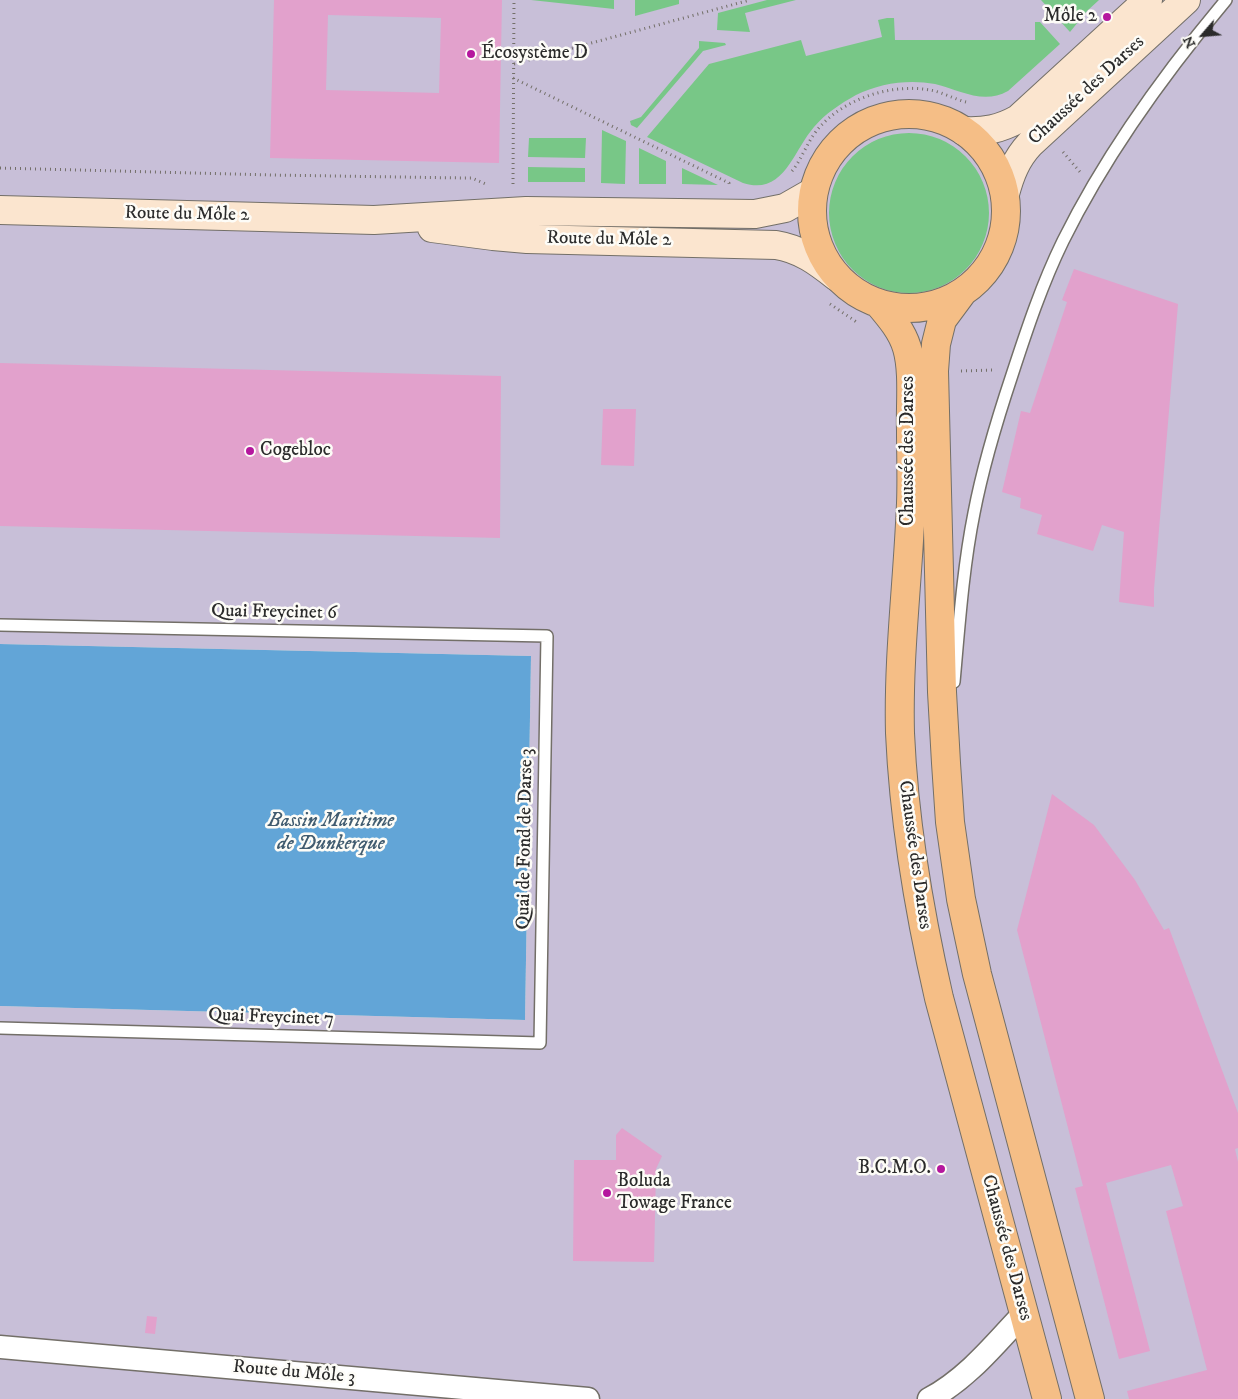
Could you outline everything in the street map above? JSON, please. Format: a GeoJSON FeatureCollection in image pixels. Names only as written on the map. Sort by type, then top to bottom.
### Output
{"type":"FeatureCollection","features":[{"type":"Feature","properties":{"kind":"main road","name":"Chaussée des Darses"},"geometry":{"type":"LineString","coordinates":[[964,131],[978,132],[997,129],[1018,119],[1148,0]]}},
{"type":"Feature","properties":{"kind":"main road","name":"Chaussée des Darses"},"geometry":{"type":"LineString","coordinates":[[1005,194],[1014,165],[1030,144],[1186,0]]}},
{"type":"Feature","properties":{"kind":"main road"},"geometry":{"type":"LineString","coordinates":[[897,114],[927,115],[947,121],[964,131],[979,144],[991,159],[1005,194],[1005,225],[1000,245],[985,272],[962,293],[945,302],[926,307],[907,308],[879,304],[852,290],[831,288],[814,232],[811,212],[813,192],[824,163],[835,146],[859,127],[877,119],[897,114]]}},
{"type":"Feature","properties":{"kind":"main road","name":"Route du Môle 2"},"geometry":{"type":"LineString","coordinates":[[0,210],[374,220],[526,211],[755,214],[785,208],[813,192]]}},
{"type":"Feature","properties":{"kind":"main road","name":"Route du Môle 2"},"geometry":{"type":"LineString","coordinates":[[374,220],[508,238],[776,245],[789,247],[813,258],[831,288]]}},
{"type":"Feature","properties":{"kind":"main road","name":"Chaussée des Darses"},"geometry":{"type":"LineString","coordinates":[[962,293],[942,320],[936,344],[934,371],[942,682],[946,763],[958,877],[971,950],[1090,1399]]}},
{"type":"Feature","properties":{"kind":"main road","name":"Chaussée des Darses"},"geometry":{"type":"LineString","coordinates":[[879,304],[894,321],[904,339],[910,371],[911,496],[900,708],[903,784],[909,838],[926,941],[939,998],[1047,1399]]}},
{"type":"Feature","properties":{"kind":"street"},"geometry":{"type":"LineString","coordinates":[[929,1399],[943,1392],[969,1370],[1024,1314]]}},
{"type":"Feature","properties":{"kind":"street","name":"Route du Môle 3"},"geometry":{"type":"LineString","coordinates":[[0,1347],[588,1399]]}},
{"type":"Feature","properties":{"kind":"lane","name":"Chaussée des Darses"},"geometry":{"type":"LineString","coordinates":[[946,763],[962,598],[974,512],[997,422],[1033,311],[1063,241],[1116,148],[1178,59],[1226,0]]}},
{"type":"Feature","properties":{"kind":"lane","name":"Quai Freycinet 6"},"geometry":{"type":"LineString","coordinates":[[0,625],[547,636]]}},
{"type":"Feature","properties":{"kind":"lane","name":"Quai de Fond de Darse 3"},"geometry":{"type":"LineString","coordinates":[[540,1043],[547,636]]}},
{"type":"Feature","properties":{"kind":"lane","name":"Quai Freycinet 7"},"geometry":{"type":"LineString","coordinates":[[0,1028],[540,1043]]}},
{"type":"Feature","properties":{"kind":"path"},"geometry":{"type":"LineString","coordinates":[[513,190],[514,0]]}},
{"type":"Feature","properties":{"kind":"path"},"geometry":{"type":"LineString","coordinates":[[514,64],[750,0]]}},
{"type":"Feature","properties":{"kind":"path"},"geometry":{"type":"LineString","coordinates":[[514,78],[729,183],[730,192]]}},
{"type":"Feature","properties":{"kind":"path"},"geometry":{"type":"LineString","coordinates":[[790,174],[809,141],[819,128],[832,116],[862,99],[895,90],[929,90],[970,103]]}},
{"type":"Feature","properties":{"kind":"path"},"geometry":{"type":"LineString","coordinates":[[0,168],[464,178],[478,180],[492,187]]}},
{"type":"Feature","properties":{"kind":"path"},"geometry":{"type":"LineString","coordinates":[[831,288],[836,309],[859,324]]}},
{"type":"Feature","properties":{"kind":"shaded area"},"geometry":{"type":"Polygon","coordinates":[[[0,0],[1238,0],[1238,1399],[0,1399],[0,1006],[525,1020],[531,656],[0,644],[0,0]]]}},
{"type":"Feature","properties":{"kind":"green space"},"geometry":{"type":"Polygon","coordinates":[[[531,0],[614,0],[614,9],[531,0]]]}},
{"type":"Feature","properties":{"kind":"green space"},"geometry":{"type":"Polygon","coordinates":[[[635,0],[679,0],[679,4],[635,16],[635,0]]]}},
{"type":"Feature","properties":{"kind":"green space"},"geometry":{"type":"Polygon","coordinates":[[[767,0],[796,0],[745,13],[750,32],[717,30],[718,13],[767,0]]]}},
{"type":"Feature","properties":{"kind":"green space"},"geometry":{"type":"Polygon","coordinates":[[[1041,0],[1099,0],[1087,11],[1070,32],[1041,0]]]}},
{"type":"Feature","properties":{"kind":"green space"},"geometry":{"type":"Polygon","coordinates":[[[894,18],[895,40],[1035,40],[1035,22],[1040,22],[1060,44],[1008,91],[999,95],[981,97],[935,84],[905,82],[885,85],[856,95],[834,109],[814,127],[786,169],[768,183],[757,185],[743,183],[647,137],[709,64],[801,40],[806,56],[882,37],[878,20],[894,18]]]}},
{"type":"Feature","properties":{"kind":"green space"},"geometry":{"type":"Polygon","coordinates":[[[699,41],[725,43],[726,45],[703,51],[637,128],[631,125],[630,121],[641,117],[699,48],[699,41]]]}},
{"type":"Feature","properties":{"kind":"green space"},"geometry":{"type":"Polygon","coordinates":[[[602,130],[626,141],[625,184],[601,183],[602,130]]]}},
{"type":"Feature","properties":{"kind":"green space"},"geometry":{"type":"Polygon","coordinates":[[[909,133],[939,139],[960,151],[971,162],[983,183],[989,213],[983,243],[971,264],[960,275],[939,287],[909,293],[879,287],[858,275],[847,264],[835,243],[829,213],[835,183],[847,162],[858,151],[879,139],[909,133]]]}},
{"type":"Feature","properties":{"kind":"green space"},"geometry":{"type":"Polygon","coordinates":[[[529,138],[586,138],[585,158],[528,157],[529,138]]]}},
{"type":"Feature","properties":{"kind":"green space"},"geometry":{"type":"Polygon","coordinates":[[[639,148],[666,161],[666,184],[639,184],[639,148]]]}},
{"type":"Feature","properties":{"kind":"green space"},"geometry":{"type":"Polygon","coordinates":[[[528,167],[585,168],[585,182],[528,182],[528,167]]]}},
{"type":"Feature","properties":{"kind":"green space"},"geometry":{"type":"Polygon","coordinates":[[[682,168],[718,185],[682,184],[682,168]]]}},
{"type":"Feature","properties":{"kind":"water","name":"Bassin Maritime de Dunkerque"},"geometry":{"type":"Polygon","coordinates":[[[0,644],[531,656],[525,1020],[0,1006],[0,644]]]}},
{"type":"Feature","properties":{"kind":"building","name":"Écosystème D"},"geometry":{"type":"Polygon","coordinates":[[[274,0],[502,0],[499,163],[270,158],[274,0]],[[328,15],[326,90],[439,93],[441,18],[328,15]]]}},
{"type":"Feature","properties":{"kind":"building"},"geometry":{"type":"Polygon","coordinates":[[[1074,269],[1178,304],[1154,607],[1119,602],[1124,532],[1102,525],[1093,551],[1037,534],[1042,515],[1020,508],[1021,498],[1002,492],[1021,411],[1030,413],[1067,302],[1062,300],[1074,269]]]}},
{"type":"Feature","properties":{"kind":"building","name":"Cogebloc"},"geometry":{"type":"Polygon","coordinates":[[[0,363],[501,376],[500,538],[0,526],[0,363]]]}},
{"type":"Feature","properties":{"kind":"building"},"geometry":{"type":"Polygon","coordinates":[[[603,409],[636,409],[634,466],[601,465],[603,409]]]}},
{"type":"Feature","properties":{"kind":"building"},"geometry":{"type":"Polygon","coordinates":[[[1052,794],[1094,825],[1135,880],[1164,930],[1169,928],[1238,1113],[1238,1148],[1235,1149],[1238,1162],[1238,1399],[1129,1399],[1127,1391],[1207,1370],[1166,1211],[1183,1206],[1171,1165],[1106,1183],[1150,1351],[1119,1359],[1075,1188],[1083,1186],[1017,930],[1052,794]]]}},
{"type":"Feature","properties":{"kind":"building"},"geometry":{"type":"Polygon","coordinates":[[[622,1128],[662,1156],[656,1169],[654,1262],[573,1261],[574,1160],[616,1160],[616,1135],[622,1128]]]}},
{"type":"Feature","properties":{"kind":"building"},"geometry":{"type":"Polygon","coordinates":[[[147,1316],[157,1317],[155,1334],[145,1333],[147,1316]]]}},
{"type":"Feature","properties":{"kind":"place","name":"Môle 2"},"geometry":{"type":"Point","coordinates":[1107,17]}},
{"type":"Feature","properties":{"kind":"place","name":"Écosystème D"},"geometry":{"type":"Point","coordinates":[471,54]}},
{"type":"Feature","properties":{"kind":"place","name":"Cogebloc"},"geometry":{"type":"Point","coordinates":[250,451]}},
{"type":"Feature","properties":{"kind":"place","name":"B.C.M.O."},"geometry":{"type":"Point","coordinates":[941,1169]}},
{"type":"Feature","properties":{"kind":"place","name":"Boluda Towage France"},"geometry":{"type":"Point","coordinates":[607,1193]}}]}
